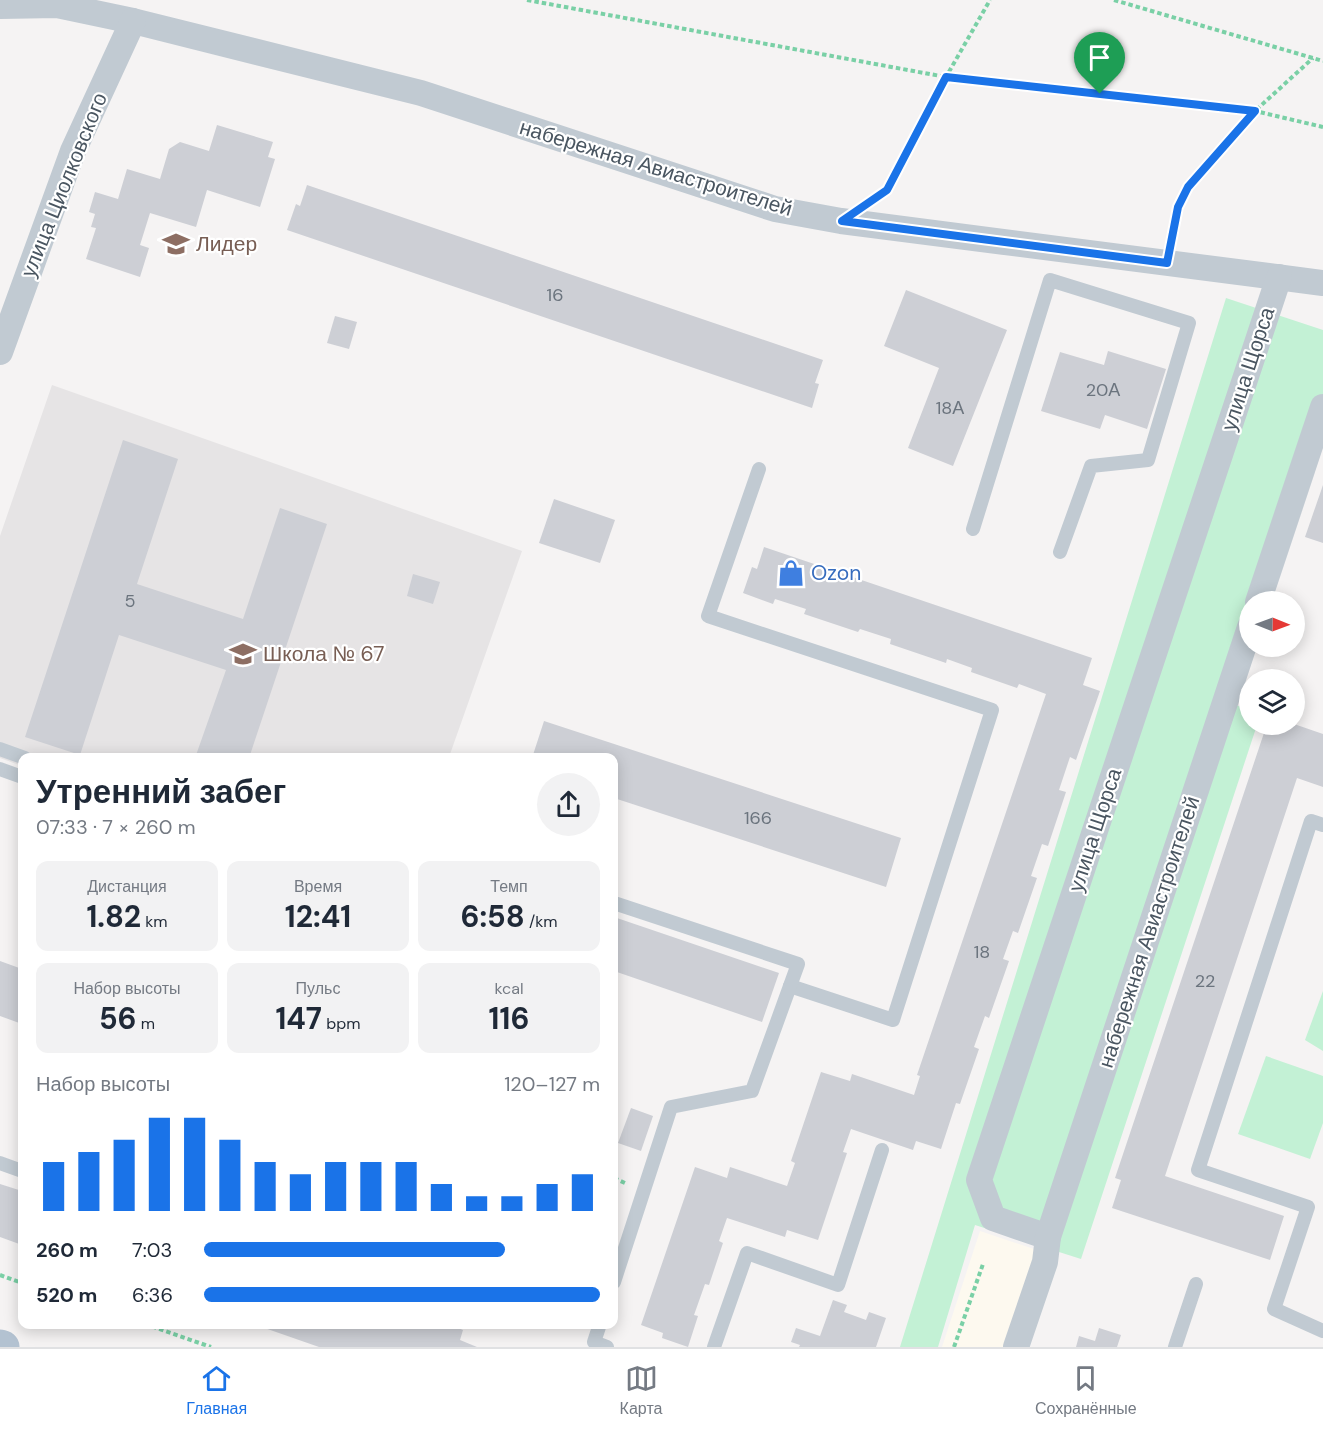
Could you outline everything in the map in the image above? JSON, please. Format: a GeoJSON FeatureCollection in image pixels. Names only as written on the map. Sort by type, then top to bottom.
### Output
{"type":"FeatureCollection","features":[{"type":"Feature","properties":{"kind":"street","name":"набережная Авиастроителей"},"geometry":{"type":"LineString","coordinates":[[0,6],[57,5],[133,21],[420,93],[775,209],[842,221],[1323,283]]}},
{"type":"Feature","properties":{"kind":"street","name":"улица Циолковского"},"geometry":{"type":"LineString","coordinates":[[2,339],[73,151],[133,21]]}},
{"type":"Feature","properties":{"kind":"street","name":"улица Щорса"},"geometry":{"type":"LineString","coordinates":[[1048,1237],[993,1218],[979,1180],[1279,277]]}},
{"type":"Feature","properties":{"kind":"street"},"geometry":{"type":"LineString","coordinates":[[1262,591],[1323,407]]}},
{"type":"Feature","properties":{"kind":"street","name":"набережная Авиастроителей"},"geometry":{"type":"LineString","coordinates":[[1048,1237],[1240,657]]}},
{"type":"Feature","properties":{"kind":"street"},"geometry":{"type":"LineString","coordinates":[[1016,1347],[1045,1262],[1048,1237]]}},
{"type":"Feature","properties":{"kind":"lane"},"geometry":{"type":"LineString","coordinates":[[973,529],[1050,280],[1189,323],[1148,460],[1091,466],[1060,552]]}},
{"type":"Feature","properties":{"kind":"lane"},"geometry":{"type":"LineString","coordinates":[[759,469],[708,616],[992,710],[893,1020],[790,986]]}},
{"type":"Feature","properties":{"kind":"lane"},"geometry":{"type":"LineString","coordinates":[[0,749],[18,755]]}},
{"type":"Feature","properties":{"kind":"lane"},"geometry":{"type":"LineString","coordinates":[[0,770],[18,776]]}},
{"type":"Feature","properties":{"kind":"lane"},"geometry":{"type":"LineString","coordinates":[[1323,825],[1311,821],[1198,1170],[1308,1207],[1274,1308],[1323,1331]]}},
{"type":"Feature","properties":{"kind":"lane"},"geometry":{"type":"LineString","coordinates":[[618,904],[798,964],[752,1091],[671,1107],[618,1270]]}},
{"type":"Feature","properties":{"kind":"lane"},"geometry":{"type":"LineString","coordinates":[[714,1347],[747,1253],[838,1285],[882,1150]]}},
{"type":"Feature","properties":{"kind":"lane"},"geometry":{"type":"LineString","coordinates":[[0,1163],[18,1170]]}},
{"type":"Feature","properties":{"kind":"lane"},"geometry":{"type":"LineString","coordinates":[[1175,1347],[1196,1284]]}},
{"type":"Feature","properties":{"kind":"lane"},"geometry":{"type":"LineString","coordinates":[[598,1329],[594,1342],[607,1347]]}},
{"type":"Feature","properties":{"kind":"path"},"geometry":{"type":"LineString","coordinates":[[527,0],[946,77],[1255,111],[1323,127]]}},
{"type":"Feature","properties":{"kind":"path"},"geometry":{"type":"LineString","coordinates":[[842,221],[887,190],[946,77],[990,0]]}},
{"type":"Feature","properties":{"kind":"path"},"geometry":{"type":"LineString","coordinates":[[1113,0],[1323,61]]}},
{"type":"Feature","properties":{"kind":"path"},"geometry":{"type":"LineString","coordinates":[[1167,263],[1178,207],[1188,187],[1255,111],[1312,58]]}},
{"type":"Feature","properties":{"kind":"path"},"geometry":{"type":"LineString","coordinates":[[954,1347],[983,1264]]}},
{"type":"Feature","properties":{"kind":"path"},"geometry":{"type":"LineString","coordinates":[[0,1275],[18,1282]]}},
{"type":"Feature","properties":{"kind":"path"},"geometry":{"type":"LineString","coordinates":[[159,1329],[211,1347]]}},
{"type":"Feature","properties":{"kind":"shaded area","name":"Школа № 67"},"geometry":{"type":"Polygon","coordinates":[[[52,385],[522,551],[450,753],[18,753],[18,765],[0,758],[0,536],[52,385]]]}},
{"type":"Feature","properties":{"kind":"shaded area"},"geometry":{"type":"Polygon","coordinates":[[[980,1231],[1034,1249],[1035,1264],[1007,1347],[942,1347],[980,1231]]]}},
{"type":"Feature","properties":{"kind":"green space"},"geometry":{"type":"Polygon","coordinates":[[[1226,298],[1323,330],[1323,434],[1255,591],[1239,591],[1239,657],[1247,657],[1243,669],[1239,669],[1239,684],[1233,704],[1239,706],[1239,735],[1254,735],[1081,1259],[975,1225],[938,1347],[900,1347],[1226,298]]]}},
{"type":"Feature","properties":{"kind":"green space"},"geometry":{"type":"Polygon","coordinates":[[[1323,991],[1323,1051],[1305,1040],[1323,991]]]}},
{"type":"Feature","properties":{"kind":"green space"},"geometry":{"type":"Polygon","coordinates":[[[1266,1056],[1323,1076],[1323,1123],[1310,1159],[1238,1134],[1266,1056]]]}},
{"type":"Feature","properties":{"kind":"building"},"geometry":{"type":"Polygon","coordinates":[[[217,125],[273,142],[268,157],[275,159],[260,207],[207,190],[196,227],[150,213],[140,245],[149,248],[140,277],[86,259],[96,228],[91,227],[95,214],[89,212],[95,192],[118,199],[127,169],[160,179],[169,149],[180,142],[209,151],[217,125]]]}},
{"type":"Feature","properties":{"kind":"building"},"geometry":{"type":"Polygon","coordinates":[[[307,185],[823,360],[815,383],[819,384],[812,408],[287,230],[296,204],[300,206],[307,185]]]}},
{"type":"Feature","properties":{"kind":"building"},"geometry":{"type":"Polygon","coordinates":[[[906,290],[1007,330],[953,466],[908,448],[939,368],[884,346],[906,290]]]}},
{"type":"Feature","properties":{"kind":"building"},"geometry":{"type":"Polygon","coordinates":[[[335,316],[357,322],[349,349],[327,343],[335,316]]]}},
{"type":"Feature","properties":{"kind":"building"},"geometry":{"type":"Polygon","coordinates":[[[1108,351],[1166,369],[1147,429],[1105,415],[1100,429],[1041,411],[1060,352],[1104,365],[1108,351]]]}},
{"type":"Feature","properties":{"kind":"building"},"geometry":{"type":"Polygon","coordinates":[[[123,440],[178,459],[137,584],[243,619],[280,508],[327,524],[251,753],[197,753],[226,670],[119,635],[81,753],[74,753],[25,737],[123,440]]]}},
{"type":"Feature","properties":{"kind":"building"},"geometry":{"type":"Polygon","coordinates":[[[1323,485],[1323,543],[1305,537],[1323,485]]]}},
{"type":"Feature","properties":{"kind":"building"},"geometry":{"type":"Polygon","coordinates":[[[554,499],[615,520],[600,563],[539,543],[554,499]]]}},
{"type":"Feature","properties":{"kind":"building"},"geometry":{"type":"Polygon","coordinates":[[[764,547],[1092,658],[1083,685],[1100,691],[1076,760],[1070,757],[1059,790],[1066,792],[1048,846],[1042,844],[1031,876],[1037,878],[1018,933],[1013,931],[1003,959],[1009,961],[989,1018],[985,1016],[974,1047],[979,1049],[960,1104],[956,1103],[941,1149],[916,1141],[913,1150],[851,1129],[843,1152],[847,1153],[818,1240],[787,1230],[785,1237],[727,1218],[719,1241],[723,1243],[709,1285],[705,1284],[694,1315],[698,1316],[688,1347],[662,1338],[663,1333],[641,1325],[695,1167],[727,1178],[730,1167],[787,1186],[795,1163],[791,1161],[821,1072],[850,1081],[852,1074],[914,1095],[920,1076],[917,1075],[1046,694],[1019,684],[1017,688],[971,672],[972,668],[947,659],[946,663],[890,644],[891,639],[860,629],[858,632],[804,614],[806,609],[775,599],[773,604],[743,593],[752,567],[757,569],[764,547]]]}},
{"type":"Feature","properties":{"kind":"building"},"geometry":{"type":"Polygon","coordinates":[[[413,574],[440,582],[433,604],[407,596],[413,574]]]}},
{"type":"Feature","properties":{"kind":"building"},"geometry":{"type":"Polygon","coordinates":[[[544,721],[901,838],[886,887],[618,799],[618,753],[534,753],[544,721]]]}},
{"type":"Feature","properties":{"kind":"building"},"geometry":{"type":"Polygon","coordinates":[[[1305,728],[1323,734],[1323,787],[1297,778],[1165,1176],[1284,1216],[1270,1260],[1112,1208],[1121,1180],[1115,1178],[1263,735],[1305,735],[1305,728]]]}},
{"type":"Feature","properties":{"kind":"building"},"geometry":{"type":"Polygon","coordinates":[[[618,918],[779,973],[762,1022],[618,972],[618,918]]]}},
{"type":"Feature","properties":{"kind":"building"},"geometry":{"type":"Polygon","coordinates":[[[0,961],[18,968],[18,1023],[0,1016],[0,961]]]}},
{"type":"Feature","properties":{"kind":"building"},"geometry":{"type":"Polygon","coordinates":[[[631,1108],[653,1116],[641,1151],[618,1143],[631,1108]]]}},
{"type":"Feature","properties":{"kind":"building"},"geometry":{"type":"Polygon","coordinates":[[[0,1184],[18,1190],[18,1244],[0,1237],[0,1184]]]}},
{"type":"Feature","properties":{"kind":"building"},"geometry":{"type":"Polygon","coordinates":[[[833,1300],[847,1305],[844,1312],[866,1320],[869,1312],[886,1318],[876,1347],[799,1347],[800,1345],[791,1342],[796,1328],[820,1336],[833,1300]]]}},
{"type":"Feature","properties":{"kind":"building"},"geometry":{"type":"Polygon","coordinates":[[[1099,1328],[1121,1335],[1117,1347],[1076,1347],[1079,1336],[1095,1341],[1099,1328]]]}},
{"type":"Feature","properties":{"kind":"building"},"geometry":{"type":"Polygon","coordinates":[[[267,1329],[460,1329],[463,1330],[460,1340],[477,1347],[319,1347],[267,1329]]]}},
{"type":"Feature","properties":{"kind":"place","name":"Лидер"},"geometry":{"type":"Point","coordinates":[176,244]}},
{"type":"Feature","properties":{"kind":"place","name":"Ozon"},"geometry":{"type":"Point","coordinates":[791,573]}},
{"type":"Feature","properties":{"kind":"place","name":"Школа № 67"},"geometry":{"type":"Point","coordinates":[243,654]}},
{"type":"Feature","properties":{"kind":"route"},"geometry":{"type":"LineString","coordinates":[[946,77],[1100,94],[1255,111],[1188,187],[1178,207],[1167,263],[842,221],[887,190],[946,77]]}}]}
